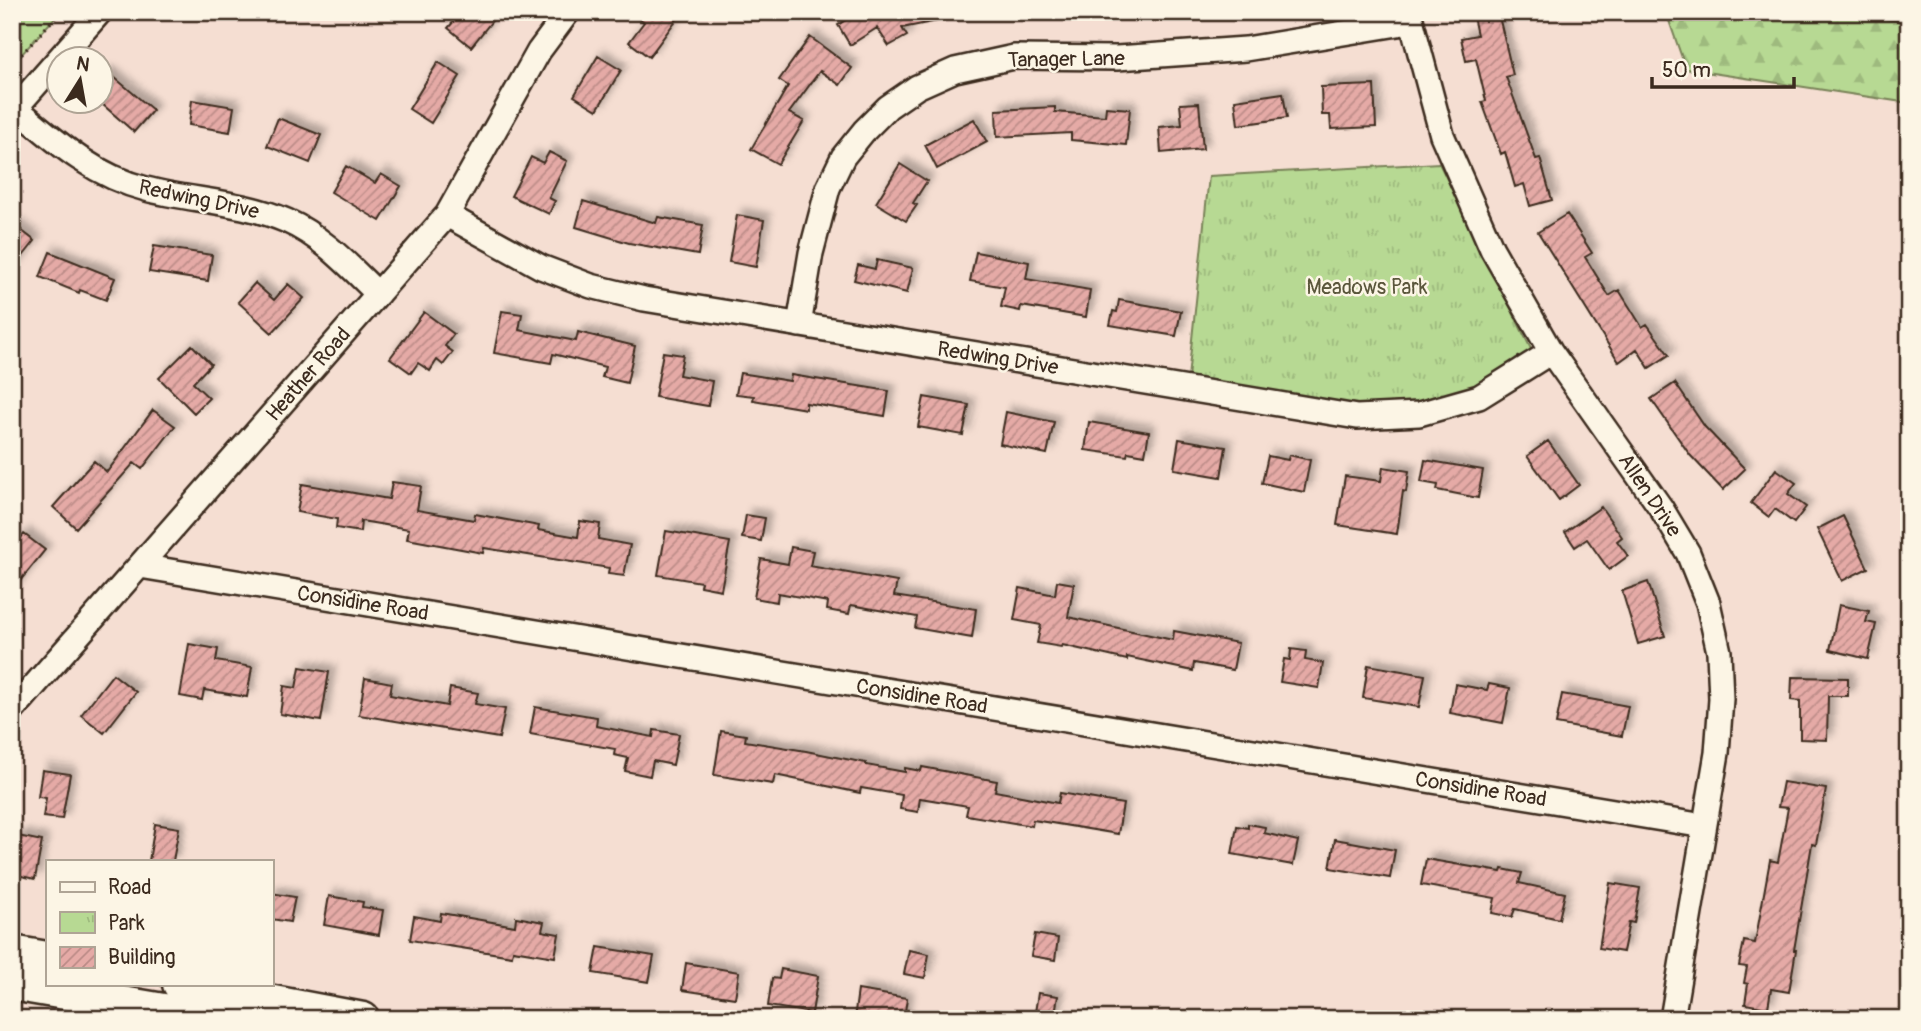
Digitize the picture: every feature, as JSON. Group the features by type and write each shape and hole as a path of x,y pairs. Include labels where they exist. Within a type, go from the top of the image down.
{"main road":[{"path":"12,951 46,958"},
{"path":"12,984 216,1019"},
{"path":"190,986 363,1019"}],"street":[{"path":"14,110 100,12"},
{"name":"Heather Road","path":"12,711 447,215 539,51 568,12"},
{"name":"Tanager Lane","path":"799,325 811,253 828,188 838,167 864,131 888,107 917,87 955,70 1014,57 1117,58 1246,49 1410,17"},
{"name":"Allen Drive","path":"1410,17 1442,135 1492,249 1551,352 1661,508 1688,553 1708,603 1719,652 1721,699 1717,753 1672,1019"},
{"name":"Redwing Drive","path":"14,110 64,150 101,173 144,189 232,203 289,222 321,241 379,294"},
{"name":"Redwing Drive","path":"447,215 541,267 591,286 644,299 1357,417 1419,414 1479,397 1551,352"},
{"name":"Considine Road","path":"140,566 1704,826"}],"path":[{"path":"12,65 60,12"}],"green space":[{"path":"12,12 60,12 12,65"},
{"path":"1666,12 1846,12 1909,23 1909,103 1686,69"},
{"name":"Meadows Park","path":"1439,163 1533,353 1485,383 1424,402 1370,408 1188,378 1209,176"}],"building":[{"path":"462,12 499,12 471,47 448,28"},
{"path":"630,12 682,12 649,57 629,42 644,22"},
{"path":"858,12 942,12 943,20 902,28 907,36 889,46 877,28 850,45 838,25"},
{"path":"1472,12 1498,12 1513,75 1506,77 1536,159 1540,158 1552,200 1530,206 1524,184 1515,187 1505,152 1501,154 1482,102 1486,101 1476,59 1466,61 1461,38 1477,35"},
{"path":"810,37 852,68 840,85 820,71 789,113 804,121 778,164 751,149 788,86 779,80"},
{"path":"598,56 621,70 597,110 574,96"},
{"path":"438,62 460,76 431,123 409,109"},
{"path":"116,79 153,110 134,132 116,116"},
{"path":"1374,85 1376,127 1331,129 1330,115 1322,115 1321,87"},
{"path":"1283,93 1287,118 1238,125 1235,100"},
{"path":"192,100 234,107 230,132 189,125"},
{"path":"1199,103 1203,149 1161,153 1159,127 1182,125 1180,104"},
{"path":"1055,107 1055,112 1105,116 1106,107 1130,109 1126,145 1071,140 1071,133 997,137 996,110"},
{"path":"278,118 321,135 310,163 267,146"},
{"path":"974,119 987,142 937,169 925,145"},
{"path":"549,152 567,161 549,198 555,201 549,214 511,196 531,157 543,163"},
{"path":"900,164 927,181 913,203 917,205 906,221 876,203"},
{"path":"346,166 375,183 381,174 401,186 380,221 331,192"},
{"path":"583,201 656,223 658,217 703,225 698,255 629,243 576,227"},
{"path":"1567,214 1592,253 1585,257 1609,296 1619,290 1642,327 1647,324 1669,355 1649,368 1637,349 1619,362 1538,232"},
{"path":"737,215 764,220 756,267 729,262"},
{"path":"12,223 35,241 12,270"},
{"path":"154,246 212,255 208,281 149,272"},
{"path":"50,252 115,278 106,300 80,290 79,293 40,277"},
{"path":"976,252 1029,262 1026,279 1090,290 1086,317 1021,306 1020,311 1001,307 1005,287 970,281"},
{"path":"877,260 913,268 907,293 854,280 858,265 875,269"},
{"path":"255,283 274,300 288,284 304,298 272,333 238,302"},
{"path":"1119,300 1181,311 1176,336 1110,325 1113,311 1117,312"},
{"path":"502,311 522,314 519,330 576,341 578,332 635,346 627,383 602,377 605,367 553,354 551,363 494,353"},
{"path":"424,312 454,334 445,346 453,352 443,365 437,360 430,371 418,363 411,373 390,358"},
{"path":"192,345 211,364 193,383 209,398 194,413 159,378"},
{"path":"663,352 683,355 679,375 712,381 708,406 655,397"},
{"path":"740,373 790,381 791,375 889,391 885,416 806,403 806,409 753,400 754,396 736,394"},
{"path":"1675,383 1705,427 1745,469 1723,490 1690,455 1651,399"},
{"path":"924,397 969,405 963,435 918,427"},
{"path":"153,410 175,426 142,469 134,463 76,528 53,507 94,461 107,472"},
{"path":"1006,412 1054,422 1047,454 1000,444"},
{"path":"1089,422 1149,432 1145,455 1128,452 1127,456 1085,450"},
{"path":"1179,439 1226,447 1221,477 1174,469"},
{"path":"1548,441 1579,485 1559,500 1527,456"},
{"path":"1289,455 1310,460 1304,492 1262,483 1268,456 1288,460"},
{"path":"1425,460 1483,470 1478,498 1437,490 1438,485 1421,482"},
{"path":"1383,467 1409,471 1406,492 1403,491 1397,534 1337,525 1345,476 1381,481"},
{"path":"1776,469 1796,483 1788,494 1806,507 1794,523 1775,509 1769,517 1751,503"},
{"path":"392,482 421,486 417,510 474,520 475,514 539,526 538,530 578,537 580,521 600,524 598,539 630,545 624,576 608,574 609,568 484,548 483,553 407,539 409,529 361,521 360,532 336,528 337,519 297,512 302,484 389,499"},
{"path":"1601,507 1622,537 1617,541 1628,556 1609,570 1587,539 1575,547 1565,532"},
{"path":"746,515 765,518 761,541 742,538"},
{"path":"1843,516 1868,568 1842,581 1817,529"},
{"path":"666,531 730,542 721,590 700,586 701,582 658,575"},
{"path":"24,534 45,550 12,591 12,548"},
{"path":"791,547 813,551 810,566 897,582 894,596 976,609 972,638 915,628 917,617 851,605 849,614 827,610 828,602 778,593 777,602 754,598 761,559 788,564"},
{"path":"1057,581 1074,584 1068,617 1173,640 1174,631 1238,643 1233,670 1194,663 1193,671 1062,645 1037,643 1041,625 1014,620 1020,588 1055,595"},
{"path":"1648,582 1665,636 1638,644 1622,591"},
{"path":"1839,605 1869,611 1866,622 1876,624 1868,659 1830,650"},
{"path":"189,644 218,649 216,661 252,667 247,697 204,690 202,700 180,696"},
{"path":"1291,649 1306,651 1305,660 1323,663 1319,688 1280,682 1284,659 1290,660"},
{"path":"1368,665 1425,675 1419,707 1363,698"},
{"path":"300,667 329,672 321,721 280,714 284,686 296,688"},
{"path":"113,674 136,692 104,733 81,715"},
{"path":"1792,677 1848,678 1848,696 1828,696 1827,740 1800,739 1800,701 1791,700"},
{"path":"365,678 392,683 390,695 447,706 450,688 478,693 475,704 505,709 499,738 359,715"},
{"path":"1455,684 1487,690 1489,684 1510,688 1503,723 1450,713"},
{"path":"1562,694 1628,706 1622,736 1556,724"},
{"path":"535,707 597,717 596,726 653,737 654,730 679,734 673,765 653,761 650,776 625,771 628,758 614,755 615,749 530,734"},
{"path":"721,731 746,735 745,741 866,765 905,772 905,768 921,771 922,767 997,781 995,791 1058,803 1060,793 1123,804 1118,834 1033,820 1032,826 966,815 968,806 920,798 918,812 900,809 902,795 861,788 860,793 775,775 773,784 714,775"},
{"path":"42,770 70,774 62,819 43,817 46,798 38,797"},
{"path":"1783,782 1826,789 1816,845 1812,844 1789,992 1771,989 1768,1008 1745,1004 1748,984 1744,983 1747,967 1739,966 1744,941 1755,943 1770,860 1778,862 1788,808 1778,807"},
{"path":"155,824 179,828 173,860 149,860"},
{"path":"1248,824 1265,827 1264,833 1298,841 1293,865 1232,854 1237,826 1248,828"},
{"path":"18,836 42,841 35,879 12,874 12,841 17,842"},
{"path":"1335,839 1395,850 1390,878 1330,868"},
{"path":"1426,859 1522,873 1519,883 1565,893 1559,919 1515,909 1512,917 1492,913 1495,898 1421,885"},
{"path":"1610,883 1640,888 1634,923 1629,922 1623,952 1599,948"},
{"path":"273,893 295,897 290,922 273,919"},
{"path":"329,896 363,902 362,907 383,910 379,935 324,925"},
{"path":"441,913 515,926 516,917 544,922 542,931 559,934 555,957 513,950 512,956 410,940 414,916 440,921"},
{"path":"1035,934 1058,938 1055,960 1031,956"},
{"path":"598,947 654,956 649,982 593,973"},
{"path":"909,950 929,954 925,978 904,974"},
{"path":"686,963 739,972 735,998 682,990"},
{"path":"781,969 818,976 812,1013 768,1006 772,978 779,979"},
{"path":"858,990 907,998 904,1019 854,1019"},
{"path":"1038,993 1058,996 1054,1019 1034,1019"}]}
